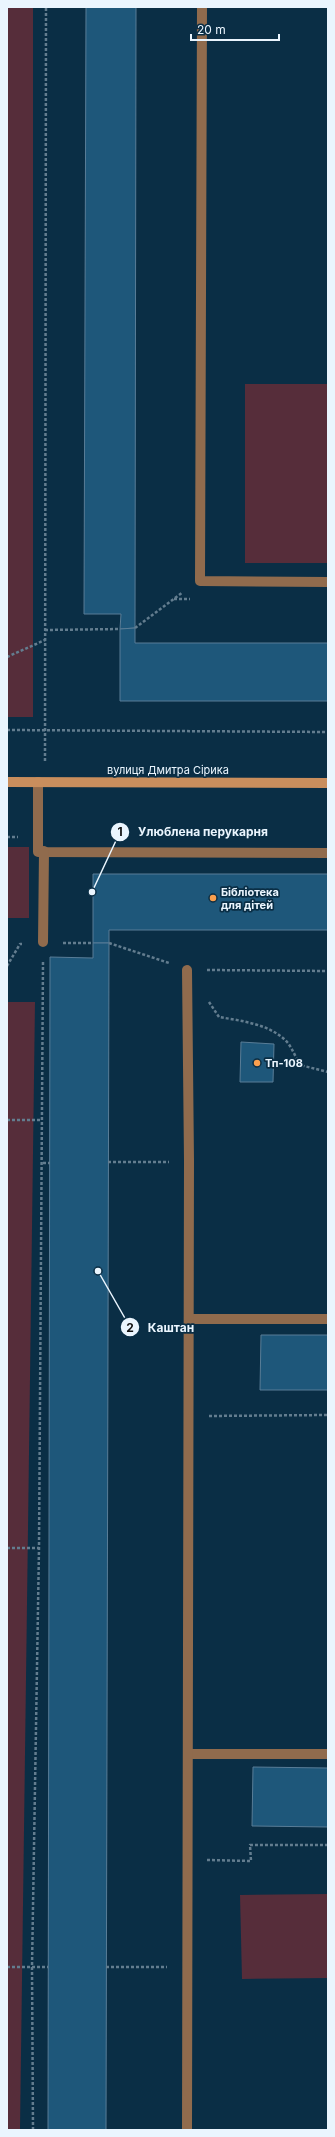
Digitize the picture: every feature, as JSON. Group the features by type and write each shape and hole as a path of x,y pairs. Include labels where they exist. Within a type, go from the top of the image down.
{"street":[{"name":"вулиця Дмитра Сірика","path":"7,782 328,783"}],"lane":[{"path":"202,7 200,581 328,582"},
{"path":"41,782 38,852 328,852"},
{"path":"43,942 44,851"},
{"path":"187,970 189,1162 187,2130"},
{"path":"189,1319 328,1319"},
{"path":"188,1754 328,1754"}],"path":[{"path":"41,782 45,730 46,7"},
{"path":"135,628 200,581"},
{"path":"45,630 120,629"},
{"path":"7,657 45,640"},
{"path":"7,730 328,732"},
{"path":"33,2130 32,1967 39,1548 43,1163 43,942"},
{"path":"7,966 20,944 43,942 93,943"},
{"path":"109,943 187,970 328,971"},
{"path":"207,999 219,1017 243,1021 268,1028 287,1043 300,1065 328,1072"},
{"path":"7,1120 42,1120"},
{"path":"108,1162 189,1162"},
{"path":"43,1163 50,1163"},
{"path":"189,1416 328,1415"},
{"path":"7,1548 39,1548"},
{"path":"188,1860 251,1861 250,1845 328,1845"},
{"path":"7,1967 48,1967"},
{"path":"106,1967 188,1967"}],"shaded area":[{"path":"7,7 33,7 33,717 7,717"},
{"path":"245,384 328,384 328,563 245,563"},
{"path":"7,847 29,847 29,918 7,918"},
{"path":"7,1002 35,1002 20,2130 7,2130"},
{"path":"328,1894 328,1978 242,1979 240,1895"}],"building":[{"path":"86,7 136,7 135,628 120,629 121,614 84,614"},
{"path":"135,628 135,643 328,643 328,701 120,701 120,629"},
{"path":"93,874 328,874 328,930 109,930 109,943 93,943"},
{"path":"93,943 109,943 106,2130 48,2130 50,957 93,958"},
{"name":"Тп-108","path":"241,1042 274,1044 273,1082 240,1082"},
{"path":"261,1335 328,1335 328,1390 260,1390"},
{"path":"253,1767 328,1768 328,1827 252,1826"}],"place":[{"name":"Улюблена перукарня","path":"92,892"},
{"name":"Бібліотека для дітей","path":"213,898"},
{"name":"Тп-108","path":"257,1063"},
{"name":"Каштан","path":"98,1271"}]}
